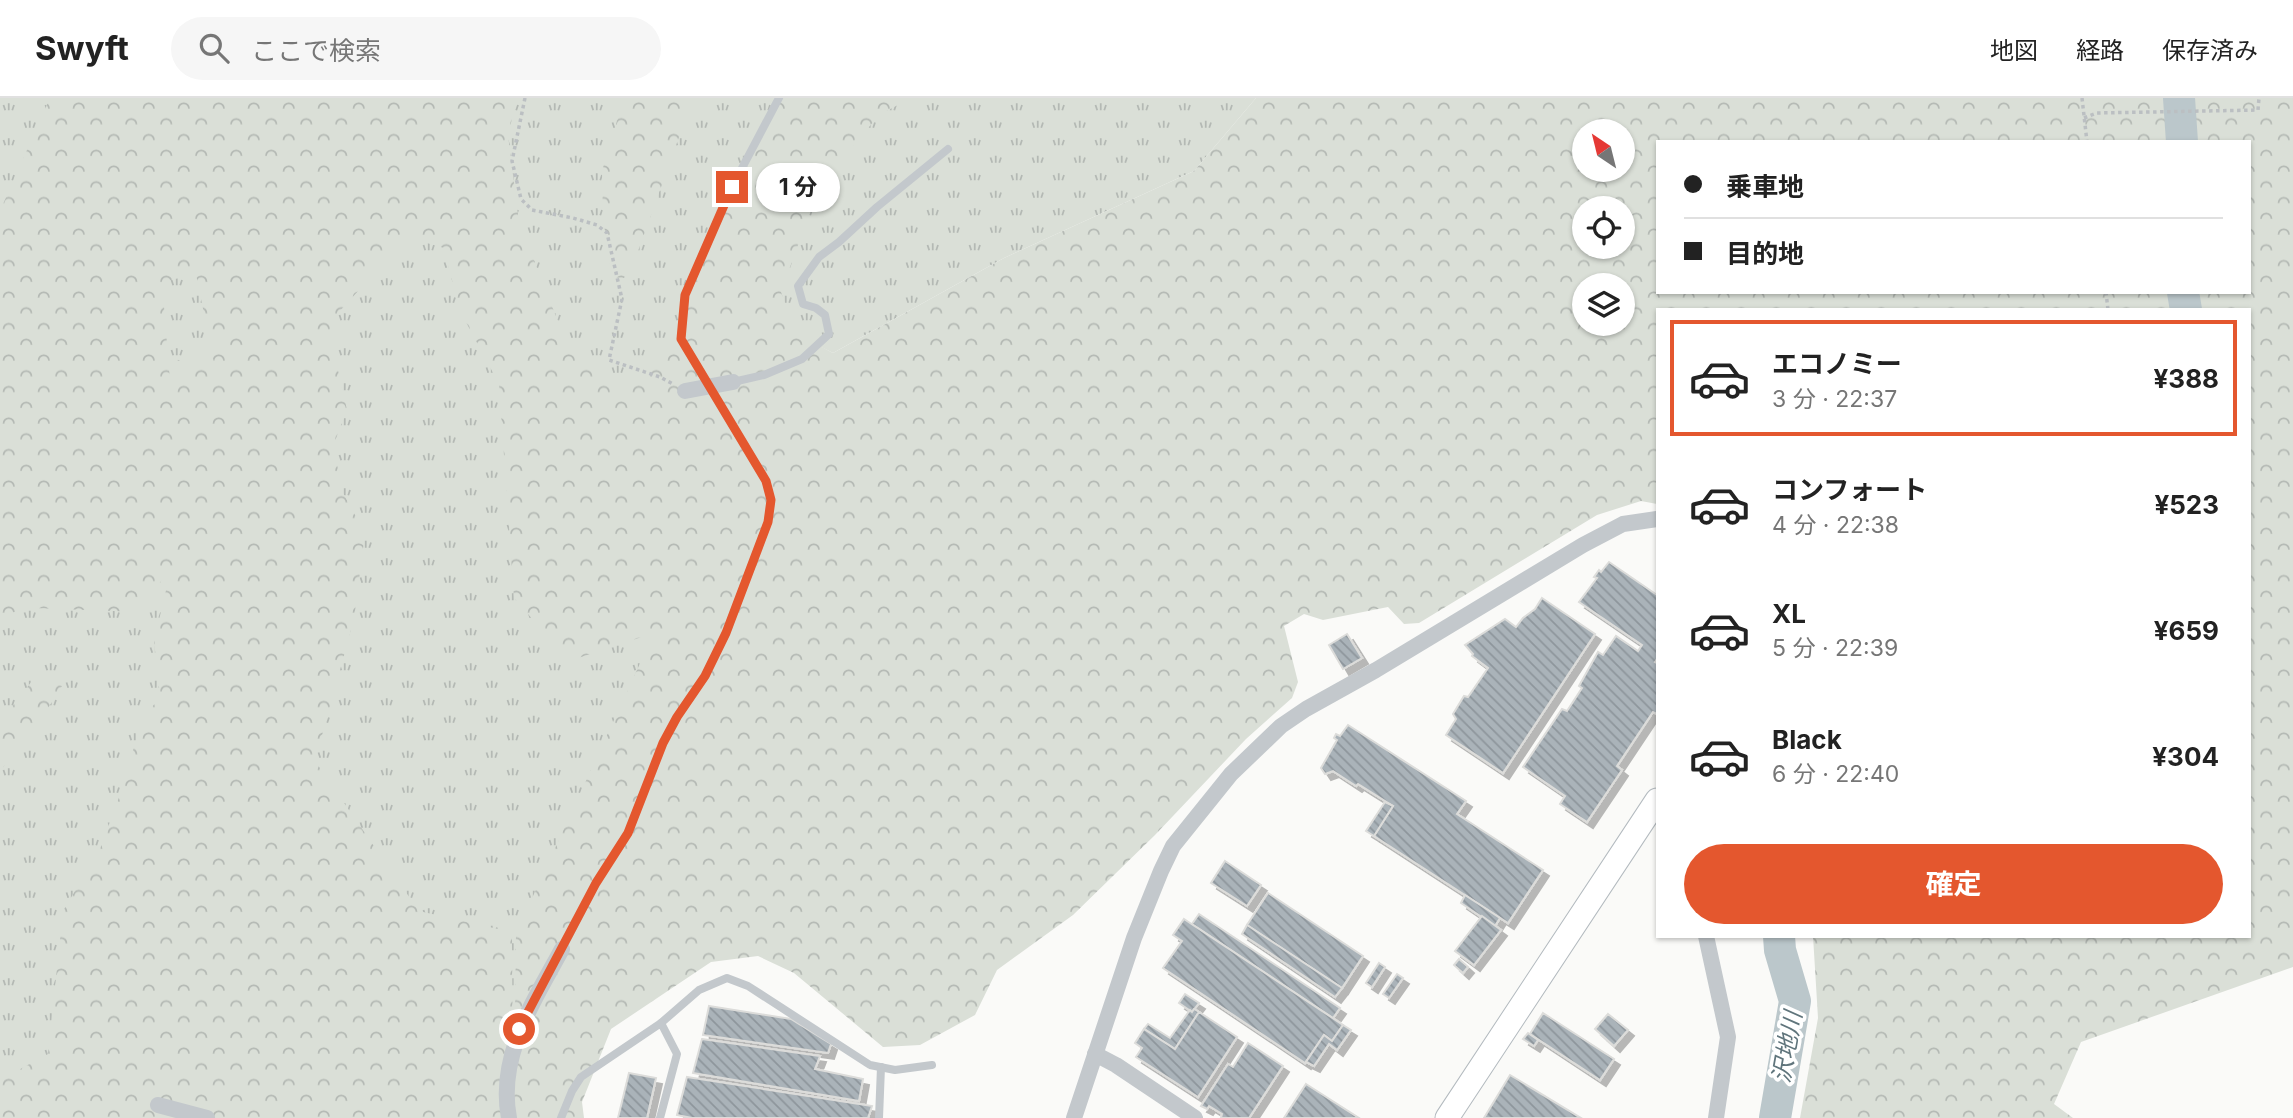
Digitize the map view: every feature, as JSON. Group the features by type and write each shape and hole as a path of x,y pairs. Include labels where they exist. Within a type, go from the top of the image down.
{"street":[{"path":"685,391 733,382"},
{"path":"1074,1118 1134,938 1161,871 1174,846 1231,774 1281,726 1306,709 1376,670 1583,545 1623,524 1656,519"},
{"path":"1447,1118 1656,802"},
{"path":"1706,938 1728,1037 1716,1118"},
{"path":"509,1118 510,1060 519,1029 562,949"},
{"path":"1095,1054 1195,1118"},
{"path":"158,1105 207,1118"}],"lane":[{"path":"562,949 596,883 628,833 663,743 711,666 768,522 771,500 766,481 681,339 685,295 732,187 779,98"},
{"path":"733,382 764,375 802,359 829,334 825,315 816,308 803,304 797,286 819,257 948,149"},
{"path":"561,1118 581,1077 660,1023 699,990 727,978 748,986 870,1065 895,1070 932,1065"},
{"path":"660,1023 677,1054 660,1118"},
{"path":"879,1118 881,1067"}],"path":[{"path":"526,98 512,161 521,199 532,210 597,225 607,233 622,299 610,360 660,377 685,391"},
{"path":"2081,98 2087,140"},
{"path":"2084,118 2097,113 2259,110 2259,98"}],"green space":[{"path":"0,98 1256,98 1194,171 1004,258 833,353 795,334 514,1118 0,1118"},
{"path":"50,98 517,98 508,135 519,223 561,329 622,390 670,352 699,273 775,98 911,98 879,115 819,187 781,292 796,333 833,353 1004,258 1194,171 1256,98 2293,98 2293,967 2081,1042 2054,1104 2073,1118 1800,1118 1818,1018 1813,938 2251,938 2251,308 1656,308 1656,504 1641,501 1597,515 1419,623 1404,624 1388,607 1323,620 1304,614 1284,626 1298,682 1292,698 1246,739 1155,835 1073,915 997,970 975,1015 920,1045 883,1047 794,973 758,956 711,962 611,1029 582,1102 584,1118 0,1118 0,1080 48,1054 63,911 100,849 121,792 141,723 160,696 154,641 172,565 140,612 34,608 0,615 0,211","holes":["407,237 444,248 459,309 499,384 514,598 569,661 654,633 516,933 419,911 315,761 354,619 365,533 343,493 333,446 347,410 337,366 330,351 339,312","196,274 215,368 174,359 174,385 170,381 162,282","516,934 514,1092 513,1092 512,938"]},
{"path":"624,98 693,98 637,254 624,278 612,277 603,218 602,171"},
{"path":"35,677 62,686 0,772 0,716 9,711"}],"building":[{"path":"1609,562 1656,594 1656,714 1653,712 1617,766 1622,770 1587,822 1560,804 1565,796 1523,767 1562,709 1567,711 1582,688 1579,686 1598,652 1603,655 1616,636 1638,651 1642,645 1579,602 1597,578 1594,577 1599,570 1601,572"},
{"path":"1542,598 1595,634 1503,773 1446,735 1456,719 1453,714 1464,696 1468,697 1488,668 1472,656 1465,645 1505,619 1516,627 1535,609"},
{"path":"1347,634 1362,658 1343,669 1329,645"},
{"path":"1348,725 1466,801 1457,814 1543,870 1508,923 1374,836 1393,806 1333,771 1325,774 1321,768 1337,740 1334,738 1336,734 1340,736"},
{"path":"1385,802 1393,806 1374,836 1366,831"},
{"path":"1225,861 1261,885 1247,906 1211,883"},
{"path":"1268,893 1363,956 1342,988 1247,925"},
{"path":"1465,895 1500,918 1495,926 1461,903"},
{"path":"1199,914 1340,1008 1333,1018 1192,924"},
{"path":"1482,916 1501,930 1474,965 1455,951"},
{"path":"1184,919 1343,1025 1332,1041 1324,1035 1305,1063 1163,968 1182,941 1173,935"},
{"path":"1247,925 1342,988 1335,997 1242,934"},
{"path":"1459,959 1468,967 1463,973 1454,965"},
{"path":"1379,963 1385,967 1372,987 1366,983"},
{"path":"1397,974 1403,978 1389,998 1383,994"},
{"path":"1185,994 1199,1003 1192,1012 1179,1003"},
{"path":"709,1006 791,1019 831,1044 828,1053 703,1035"},
{"path":"1194,1009 1199,1012 1175,1049 1144,1029 1148,1024 1170,1038 1190,1010 1192,1012"},
{"path":"1199,1012 1237,1037 1198,1097 1136,1057 1142,1048 1135,1043 1144,1029 1175,1049"},
{"path":"1543,1013 1614,1059 1600,1080 1530,1034"},
{"path":"1608,1014 1628,1030 1614,1046 1595,1029"},
{"path":"1343,1025 1351,1030 1337,1050 1329,1044 1314,1066 1306,1062 1324,1035 1332,1041"},
{"path":"1528,1033 1538,1040 1534,1046 1523,1039"},
{"path":"702,1039 820,1056 815,1069 863,1079 859,1101 693,1073"},
{"path":"1248,1043 1283,1066 1249,1118 1221,1118 1222,1114 1209,1106 1207,1109 1201,1106 1228,1064 1233,1067"},
{"path":"629,1073 656,1078 647,1118 618,1118"},
{"path":"1510,1075 1581,1118 1484,1118"},
{"path":"687,1077 872,1106 868,1118 692,1118 677,1115"},
{"path":"1306,1084 1359,1118 1284,1118"}],"waterway":[{"name":"沢地川","path":"2179,98 2182,140"},
{"name":"沢地川","path":"2183,294 2186,308"},
{"name":"沢地川","path":"1775,1118 1795,1001 1779,938"}],"route":[{"path":"519,1029 596,883 628,833 663,743 705,676 726,633 768,522 771,500 766,481 681,339 685,295 732,187"}]}
